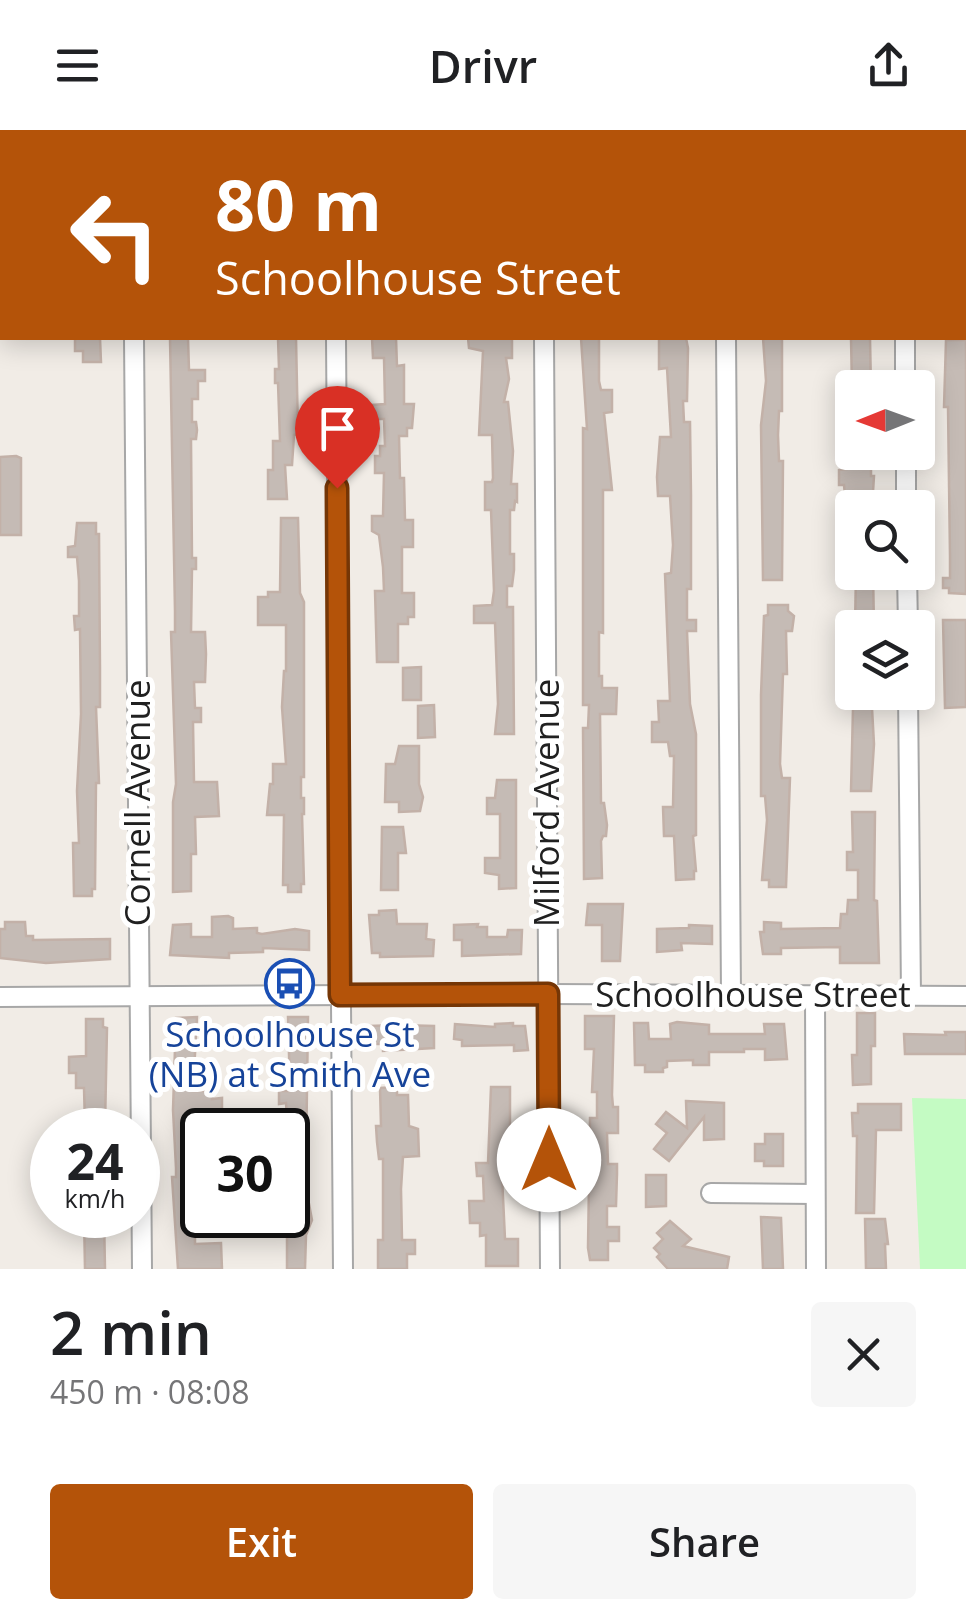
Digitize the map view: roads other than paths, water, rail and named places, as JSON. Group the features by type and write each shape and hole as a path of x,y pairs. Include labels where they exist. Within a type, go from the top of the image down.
{"street":[{"name":"Cornell Avenue","path":"134,340 142,1269"},
{"path":"336,340 342,1269"},
{"name":"Milford Avenue","path":"544,340 550,1269"},
{"path":"726,340 732,994"},
{"path":"905,340 906,370"},
{"path":"908,710 911,996"},
{"path":"814,996 816,1269"},
{"name":"Schoolhouse Street","path":"0,998 966,996"},
{"path":"711,1193 815,1194"}],"place":[{"name":"Schoolhouse St (NB) at Smith Ave","path":"290,983"}]}
